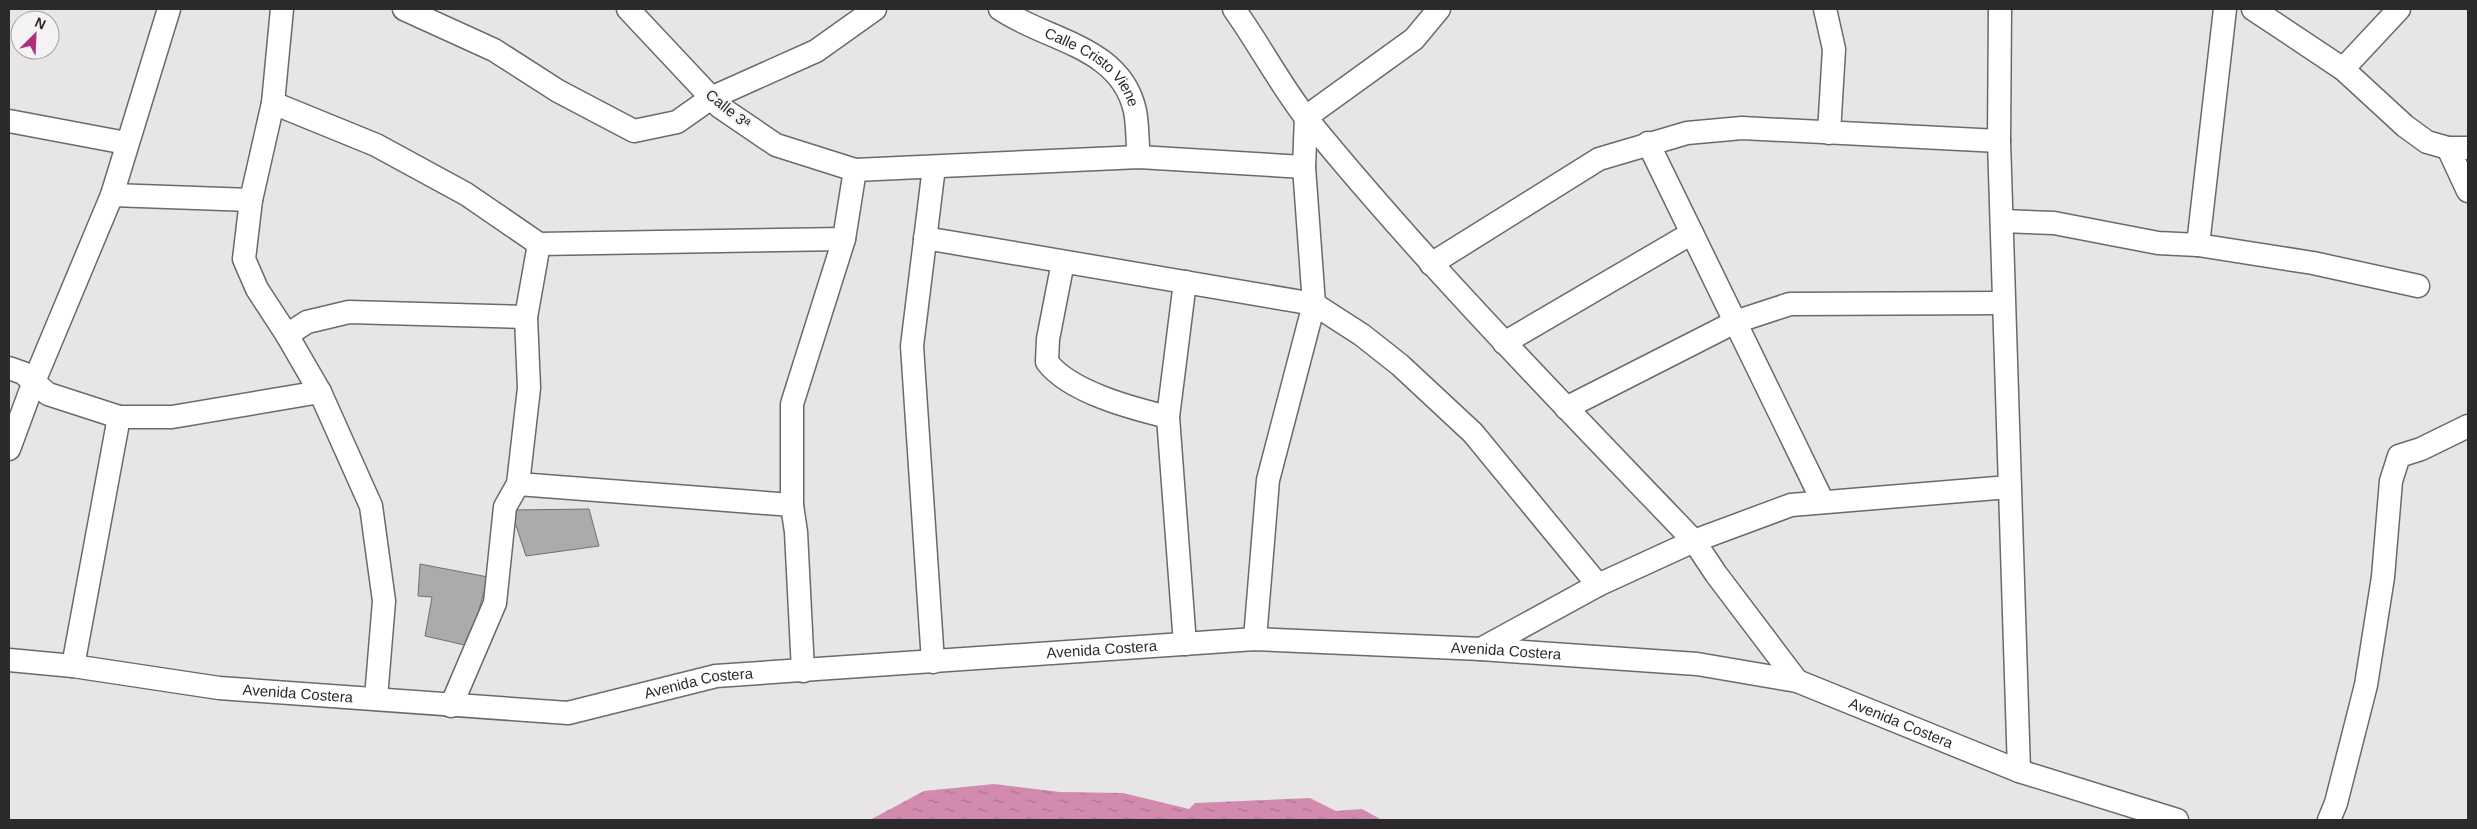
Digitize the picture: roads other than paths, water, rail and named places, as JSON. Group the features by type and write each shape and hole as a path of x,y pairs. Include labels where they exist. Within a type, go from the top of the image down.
{"street":[{"path":"9,449 33,384 112,195 126,143 169,9"},
{"path":"282,9 273,103 251,200 244,259 256,290 287,335 320,392 371,506 384,601 376,698"},
{"path":"404,9 494,50 558,91 634,131 678,122 712,98 816,51 875,9"},
{"name":"Calle Cristo Viene","path":"1000,9 1015,18 1096,55 1120,77 1134,110 1139,157"},
{"path":"1235,9 1306,117 1431,264 1694,541 1716,574 1797,681"},
{"path":"1306,117 1414,39 1439,9"},
{"path":"1825,9 1834,49 1829,133"},
{"path":"2000,9 1999,141 2003,303 2019,771"},
{"path":"2198,246 2225,9"},
{"path":"2253,9 2343,69 2405,126 2427,142 2458,148 2468,191"},
{"path":"2343,69 2399,9"},
{"name":"Calle 3ª","path":"631,10 720,107 776,145 855,170 1139,157 1304,167"},
{"path":"273,103 376,145 466,194 539,244 844,239"},
{"path":"1255,639 1268,480 1314,304 1304,167 1306,117"},
{"path":"9,121 126,143"},
{"path":"1431,264 1599,159 1687,133 1742,128 1999,141"},
{"path":"1648,143 1823,502"},
{"path":"932,662 912,346 934,167"},
{"path":"803,671 796,532 792,505 792,404 844,239 855,170"},
{"path":"112,195 251,200"},
{"path":"2002,220 2054,223 2158,243 2198,246 2313,263 2418,286"},
{"path":"1504,343 1692,233"},
{"path":"925,238 1314,304 1362,335 1400,365 1473,433 1598,585"},
{"path":"451,706 495,603 505,507 518,484 528,388 526,318 539,244"},
{"path":"1063,262 1048,339 1047,362 1067,381 1132,408 1168,417"},
{"path":"1185,282 1168,417 1185,644"},
{"path":"1566,408 1735,322 1790,304 2003,303"},
{"path":"287,335 307,322 349,312 526,318"},
{"path":"9,368 23,373 33,384 48,394 119,417 172,417 320,392"},
{"path":"73,666 119,417"},
{"path":"2329,820 2336,803 2366,685 2383,577 2391,481 2399,456 2421,449 2468,426"},
{"path":"518,484 792,505"},
{"path":"1481,649 1598,585 1694,541 1791,505 2009,487"},
{"name":"Avenida Costera","path":"9,660 73,666 218,688 568,713 716,676 1255,639 1481,649 1697,664 1797,681 2019,771 2177,820"}],"water":[{"path":"994,784 1060,792 1123,793 1189,809 1195,803 1310,798 1336,811 1362,809 1382,820 870,820 924,791"}]}
